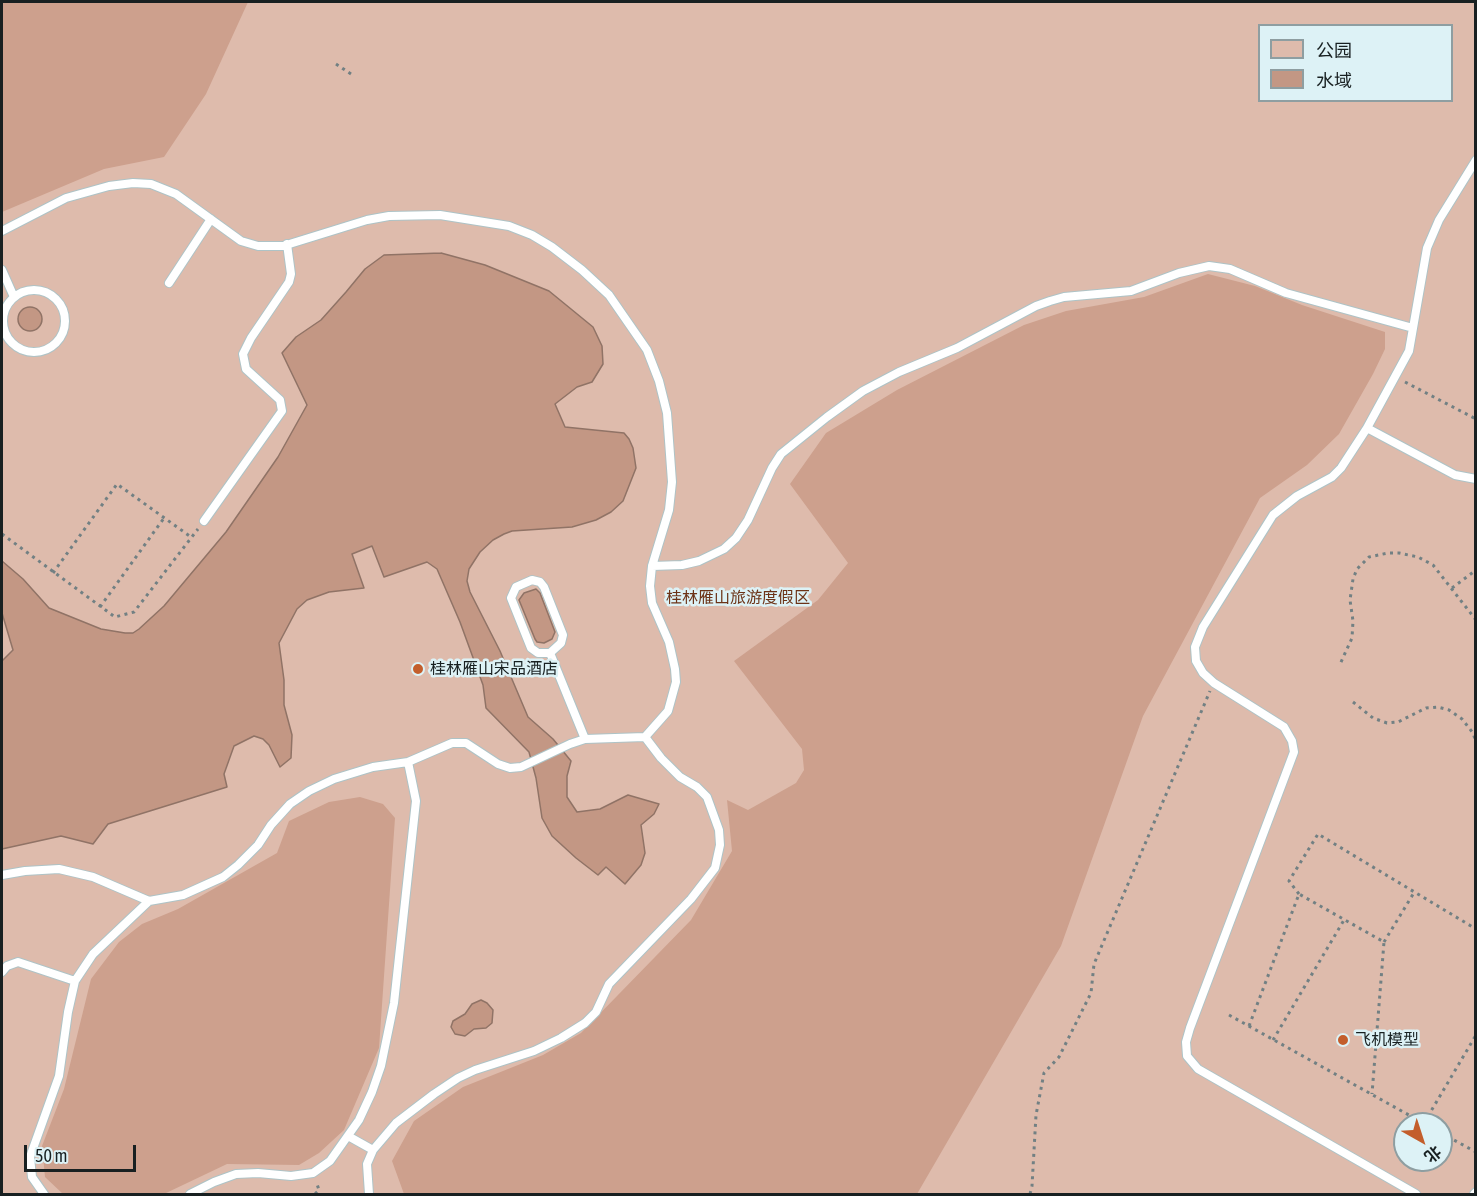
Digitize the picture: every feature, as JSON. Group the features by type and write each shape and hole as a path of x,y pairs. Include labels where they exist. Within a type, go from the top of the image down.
{"lane":[{"path":"1416,1194 1198,1069 1187,1056 1186,1042 1190,1028 1294,752 1292,741 1284,727 1214,683 1203,673 1196,661 1195,647 1203,627 1273,515 1297,496 1332,477 1341,468 1367,428 1409,351 1427,248 1439,220 1476,160"},
{"path":"2,231 66,198 100,188 133,183 151,184 176,194 242,241 250,244 273,247 367,219 440,215 509,226 532,235 552,247 609,295 647,350 659,381 667,412 672,482 669,510 652,566 650,586 652,603 669,642 676,682 668,711 645,737 585,739 521,767 510,768 498,764 466,743 452,743 408,762 373,767 334,779 309,791 290,804 271,825 258,845 224,877 183,895 149,901 93,877 58,869 2,875"},
{"path":"169,284 211,219"},
{"path":"204,521 282,411 280,400 246,369 243,354 251,338 289,282 291,274 287,244"},
{"path":"652,566 682,565 699,561 724,549 736,538 748,520 772,468 782,454 863,391 899,372 966,344 1036,306 1057,299 1131,291 1179,273 1209,266 1230,269 1286,293 1413,328"},
{"path":"2,270 14,297"},
{"path":"28,290 39,290 48,292 57,299 66,318 60,339 52,347 42,351 21,350 6,336 3,317 6,307 14,297 28,290"},
{"path":"1367,428 1455,475 1476,479"},
{"path":"532,580 544,586 563,635 559,645 550,653 538,653 531,648 512,601 512,594 516,587 532,580"},
{"path":"550,653 585,739"},
{"path":"369,1194 367,1164 373,1150 403,1117 458,1078 475,1070 534,1051 585,1023 596,1012 609,984 691,899 715,868 720,845 719,831 707,797 697,786 680,777 645,737"},
{"path":"190,1194 236,1174 291,1176 314,1173 330,1161 359,1120 372,1092 390,1032 416,801 408,762"},
{"path":"44,1194 32,1177 30,1157 59,1076 75,981 93,954 149,901"},
{"path":"2,972 7,966 18,962 75,981"},
{"path":"348,1136 373,1150"}],"path":[{"path":"336,64 354,76"},
{"path":"1396,377 1476,419"},
{"path":"53,573 117,484 191,537"},
{"path":"100,607 165,518"},
{"path":"2,534 115,617 134,612 204,521"},
{"path":"1341,662 1352,638 1353,621 1350,600 1353,579 1357,570 1370,557 1393,552 1418,557 1433,565 1476,620"},
{"path":"1452,588 1476,570"},
{"path":"1030,1194 1036,1115 1044,1073 1059,1057 1091,993 1094,964 1214,683"},
{"path":"1353,702 1373,718 1387,723 1398,722 1426,708 1438,706 1462,719 1473,733 1475,741"},
{"path":"1384,942 1299,894 1289,881 1318,834 1476,929"},
{"path":"1372,1094 1384,942 1415,891"},
{"path":"1249,1026 1299,894"},
{"path":"1274,1040 1344,920"},
{"path":"1229,1015 1404,1112"},
{"path":"1432,1112 1476,1035"},
{"path":"1453,1140 1476,1152"}],"green space":[{"name":"桂林雁山旅游度假区","path":"2,2 1475,2 1475,1194 2,1194"}],"shaded area":[{"path":"2,2 248,2 206,94 164,157 104,169 2,212"},
{"path":"1208,274 1255,286 1302,305 1385,332 1385,349 1339,434 1307,465 1260,498 1143,716 1061,946 917,1194 404,1194 392,1161 414,1121 463,1087 543,1055 581,1033 691,920 732,851 727,800 748,810 796,783 804,770 802,749 734,661 818,600 848,563 790,484 826,433 897,390 1024,325 1066,311 1144,297"},
{"path":"360,797 383,804 395,818 379,1048 344,1130 319,1153 299,1165 227,1164 164,1194 63,1194 45,1177 42,1146 64,1089 91,979 119,942 142,924 178,909 277,853 289,821 329,802"}],"water":[{"path":"441,253 485,265 549,291 593,327 602,346 603,364 592,382 577,387 555,404 565,427 624,433 629,439 636,468 623,501 611,512 596,520 572,527 512,531 504,534 480,552 469,569 467,581 528,717 553,739 571,761 567,776 567,797 577,812 600,809 628,795 659,804 654,814 641,825 645,853 641,865 625,884 606,867 598,875 552,836 542,818 536,778 529,752 486,708 483,685 460,622 437,569 427,562 384,577 372,546 352,554 364,588 329,592 307,600 297,609 279,643 284,680 284,705 292,735 291,758 280,767 269,745 263,739 254,736 234,746 224,774 227,787 108,824 93,844 61,836 2,849 2,661 13,650 2,613 2,561 23,579 49,608 101,629 133,633 139,629 164,606 226,532 278,457 307,405 282,353 296,337 321,320 365,269 384,255"},
{"path":"30,307 39,310 42,319 39,328 30,331 21,328 18,319 21,310"},
{"path":"536,589 540,593 555,632 552,639 544,643 537,642 535,639 519,600 524,593"},
{"path":"481,1000 493,1010 492,1023 486,1028 474,1029 465,1036 455,1034 451,1027 453,1021 465,1014 472,1004"}],"place":[{"name":"桂林雁山宋品酒店","path":"418,669"},
{"name":"飞机模型","path":"1343,1040"}]}
